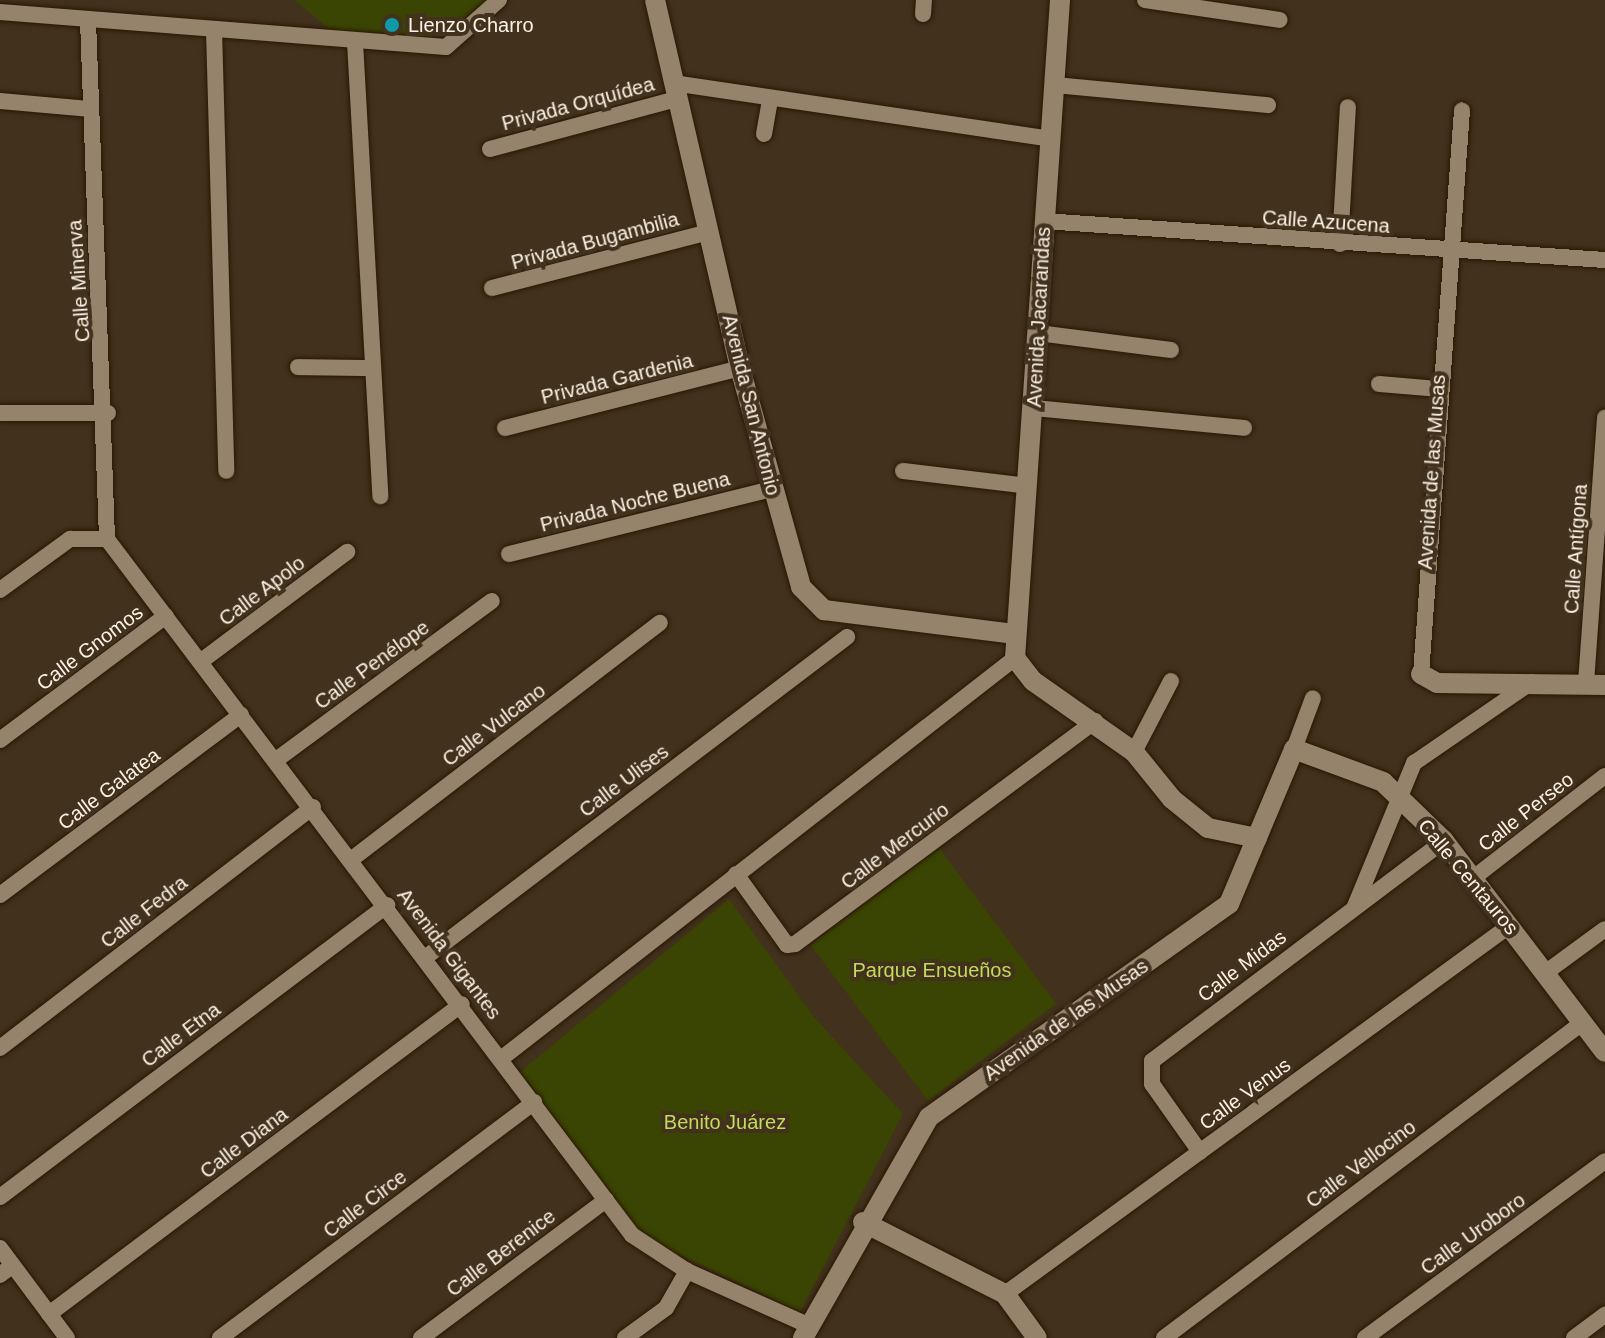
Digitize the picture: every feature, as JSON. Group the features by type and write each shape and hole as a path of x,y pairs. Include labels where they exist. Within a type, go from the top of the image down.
{"street":[{"path":"0,12 355,42 453,46 499,0"},
{"name":"Avenida San Antonio","path":"655,0 740,368 772,489 810,602 1015,634"},
{"name":"Avenida Jacarandas","path":"1015,658 1060,0"},
{"path":"1145,0 1280,20"},
{"name":"Calle Minerva","path":"88,20 89,109 108,413 107,539"},
{"path":"214,30 226,471"},
{"path":"355,42 380,496"},
{"path":"1055,85 1268,105"},
{"path":"675,91 770,100 1051,139"},
{"name":"Privada Orquídea","path":"490,149 675,91"},
{"path":"764,134 770,100"},
{"path":"0,101 89,109"},
{"path":"1340,244 1348,107"},
{"name":"Avenida de las Musas","path":"1462,110 1438,389 1421,674 1437,683 1533,681 1596,684"},
{"name":"Calle Azucena","path":"1044,221 1340,244 1605,260"},
{"name":"Privada Bugambilia","path":"492,288 708,232"},
{"path":"1038,333 1171,350"},
{"path":"298,367 373,368"},
{"name":"Privada Gardenia","path":"505,428 740,368"},
{"path":"1379,384 1438,389"},
{"path":"1034,408 1244,428"},
{"path":"0,413 108,413"},
{"name":"Calle Antígona","path":"1596,684 1605,418"},
{"path":"903,471 1028,486"},
{"name":"Privada Noche Buena","path":"509,554 772,489"},
{"path":"0,590 70,539 107,539"},
{"name":"Avenida Gigantes","path":"107,539 462,1004 632,1235 687,1271 806,1332"},
{"name":"Calle Apolo","path":"200,662 347,552"},
{"name":"Calle Penélope","path":"276,760 492,601"},
{"name":"Calle Gnomos","path":"0,740 166,616"},
{"name":"Calle Vulcano","path":"352,859 660,623"},
{"name":"Calle Ulises","path":"426,957 847,637"},
{"path":"502,1058 1015,658 1033,681 1095,721 1134,752 1172,799 1208,828 1257,838"},
{"path":"1134,752 1171,681"},
{"path":"1355,906 1395,794 1414,763 1533,681"},
{"name":"Avenida de las Musas","path":"806,1332 863,1222 929,1117 1229,904 1313,698"},
{"name":"Calle Galatea","path":"0,895 241,715"},
{"name":"Calle Mercurio","path":"736,874 787,945 795,944 1095,721"},
{"name":"Calle Centauros","path":"1294,749 1383,782 1444,841 1605,1052"},
{"name":"Calle Perseo","path":"1472,879 1605,776"},
{"name":"Calle Fedra","path":"0,1048 313,807"},
{"name":"Calle Midas","path":"1200,1152 1152,1084 1152,1061 1444,841"},
{"name":"Calle Etna","path":"0,1197 387,905"},
{"name":"Calle Venus","path":"1005,1294 1509,926"},
{"path":"1545,973 1605,929"},
{"name":"Calle Diana","path":"49,1314 462,1004"},
{"name":"Calle Vellocino","path":"1164,1338 1582,1023"},
{"name":"Calle Circe","path":"220,1338 534,1102"},
{"name":"Calle Uroboro","path":"1365,1338 1605,1161"},
{"name":"Calle Berenice","path":"421,1338 606,1200"},
{"path":"863,1222 1005,1294 1037,1338"},
{"path":"0,1248 7,1270 67,1338"},
{"path":"625,1338 666,1308 687,1271"},
{"path":"1574,1338 1605,1315"}],"green space":[{"name":"Lienzo Charro","path":"294,0 495,0 429,40 340,37"},
{"name":"Parque Ensueños","path":"939,848 1056,1004 928,1101 810,945"},
{"name":"Benito Juárez","path":"729,899 814,1017 903,1114 800,1312 636,1234 519,1073"}],"place":[{"name":"Lienzo Charro","path":"392,25"}]}
